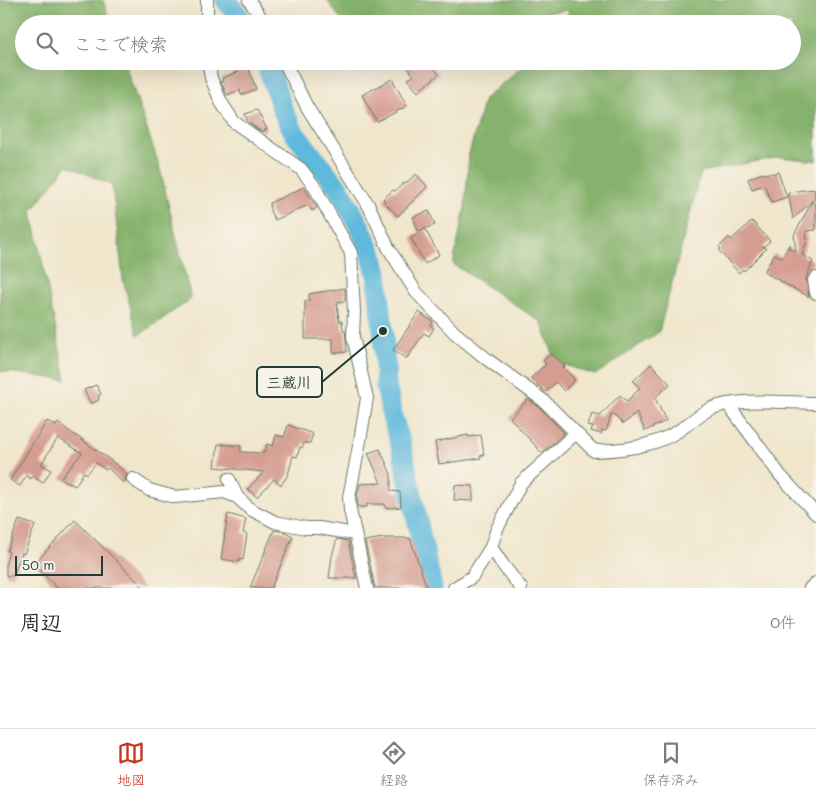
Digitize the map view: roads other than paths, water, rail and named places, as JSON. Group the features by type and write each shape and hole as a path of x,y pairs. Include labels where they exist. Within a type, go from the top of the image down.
{"street":[{"path":"207,0 207,15"},
{"path":"249,0 259,15"},
{"path":"210,70 221,102 234,122 300,169 314,186 351,253 354,312 353,337 367,398 349,498 367,588"},
{"path":"288,70 307,108 369,206 389,249 416,292 455,333 544,401 594,451 622,450 661,440 677,432 695,417 711,409 736,402 816,403"},
{"path":"816,278 814,280 816,294"},
{"path":"728,404 780,475 816,514"},
{"path":"455,587 472,577 491,547 497,529 521,483 576,433"},
{"path":"133,479 149,490 175,497 224,492 237,497 250,509 274,522 355,534"},
{"path":"229,479 237,497"},
{"path":"491,547 503,566 521,588"},
{"path":"810,588 816,583"}],"waterway":[{"path":"226,0 237,15"},
{"path":"269,70 283,111 295,134 340,190 371,252 377,273 386,385 432,588"}],"place":[{"name":"三蔵川","path":"383,331"}]}
